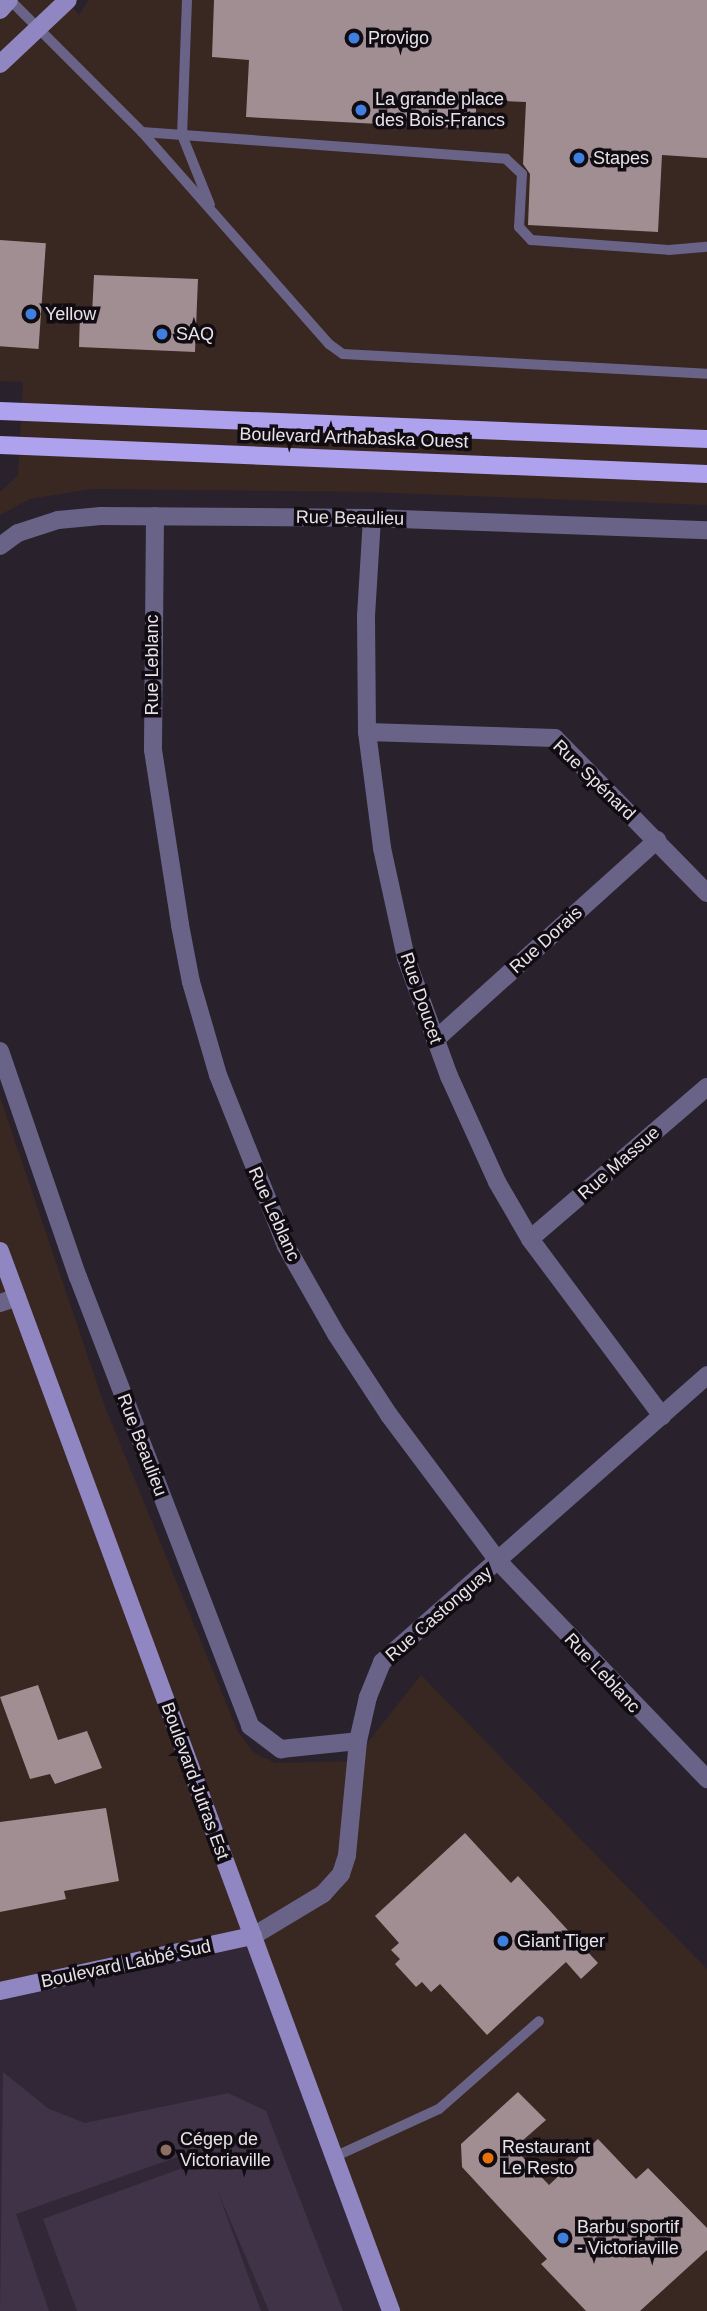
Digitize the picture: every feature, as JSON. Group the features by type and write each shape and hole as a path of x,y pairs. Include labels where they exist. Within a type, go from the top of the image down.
{"main road":[{"path":"0,10 10,0"},
{"path":"0,64 37,26 68,0"},
{"name":"Boulevard Arthabaska Ouest","path":"0,411 707,439"},
{"name":"Boulevard Arthabaska Ouest","path":"0,445 707,474"},
{"name":"Boulevard Jutras Est","path":"0,1251 8,1300 253,1937 391,2311"},
{"name":"Boulevard Labbé Sud","path":"0,1991 253,1937"}],"street":[{"name":"Rue Beaulieu","path":"0,546 18,533 58,520 155,516 372,518 707,530"},
{"name":"Rue Leblanc","path":"155,516 150,647 153,750 191,982 218,1074 286,1246 336,1334 499,1562 707,1779"},
{"name":"Rue Doucet","path":"372,518 366,617 367,732 382,848 406,958 435,1040 497,1182 530,1238 662,1416"},
{"name":"Rue Spénard","path":"367,732 555,738 707,893"},
{"name":"Rue Dorais","path":"435,1040 657,841"},
{"name":"Rue Beaulieu","path":"0,1052 78,1277 250,1726 281,1749 358,1741"},
{"name":"Rue Massue","path":"530,1238 707,1087"},
{"name":"Rue Castonguay","path":"253,1937 323,1894 341,1874 347,1856 358,1741 368,1697 382,1662 499,1562 707,1375"}],"lane":[{"path":"10,0 142,132 329,344 343,354 707,374"},
{"path":"187,0 182,135 213,212"},
{"path":"142,132 506,159 518,165 522,174 519,227 531,240 669,250 707,247"},
{"path":"334,2157 439,2109 538,2021"}],"shaded area":[{"path":"0,0 66,0 79,15 89,0 707,0 707,505 367,492 92,489 30,499 0,515 0,492 18,475 23,382 0,381"},
{"path":"0,1097 105,1407 238,1732 253,1752 275,1763 353,1761 421,1675 707,1969 707,2311 391,2311 0,1990"},
{"name":"Cégep de Victoriaville","path":"253,1936 391,2311 0,2311 0,1990"},
{"path":"3,2072 49,2109 85,2123 228,2093 266,2111 343,2311 269,2311 218,2192 261,2311 77,2311 43,2219 204,2160 200,2149 16,2214 49,2311 0,2311"}],"building":[{"name":"La grande place des Bois-Francs","path":"214,0 707,0 707,158 662,155 658,232 528,225 530,174 523,164 526,102 476,100 476,129 246,117 249,60 212,57"},
{"path":"0,240 46,243 38,349 0,346"},
{"path":"94,275 198,279 195,352 79,347 80,313 92,314"},
{"path":"38,1685 58,1740 87,1731 102,1768 55,1784 50,1774 30,1779 0,1697"},
{"path":"106,1808 119,1881 64,1891 66,1899 0,1912 0,1822"},
{"path":"465,1833 511,1883 518,1876 598,1963 581,1979 566,1962 487,2035 440,1984 431,1992 422,1982 416,1987 395,1964 400,1959 391,1950 399,1943 375,1916"},
{"path":"518,2092 546,2120 514,2148 549,2185 598,2139 636,2179 648,2168 707,2228 707,2250 640,2311 586,2311 541,2264 547,2259 462,2167 461,2144"}],"place":[{"name":"Provigo","path":"354,38"},
{"name":"La grande place des Bois-Francs","path":"361,110"},
{"name":"Stapes","path":"579,158"},
{"name":"Yellow","path":"31,314"},
{"name":"SAQ","path":"162,334"},
{"name":"Giant Tiger","path":"503,1941"},
{"name":"Cégep de Victoriaville","path":"166,2150"},
{"name":"Restaurant Le Resto","path":"488,2158"},
{"name":"Barbu sportif - Victoriaville","path":"563,2238"}]}
